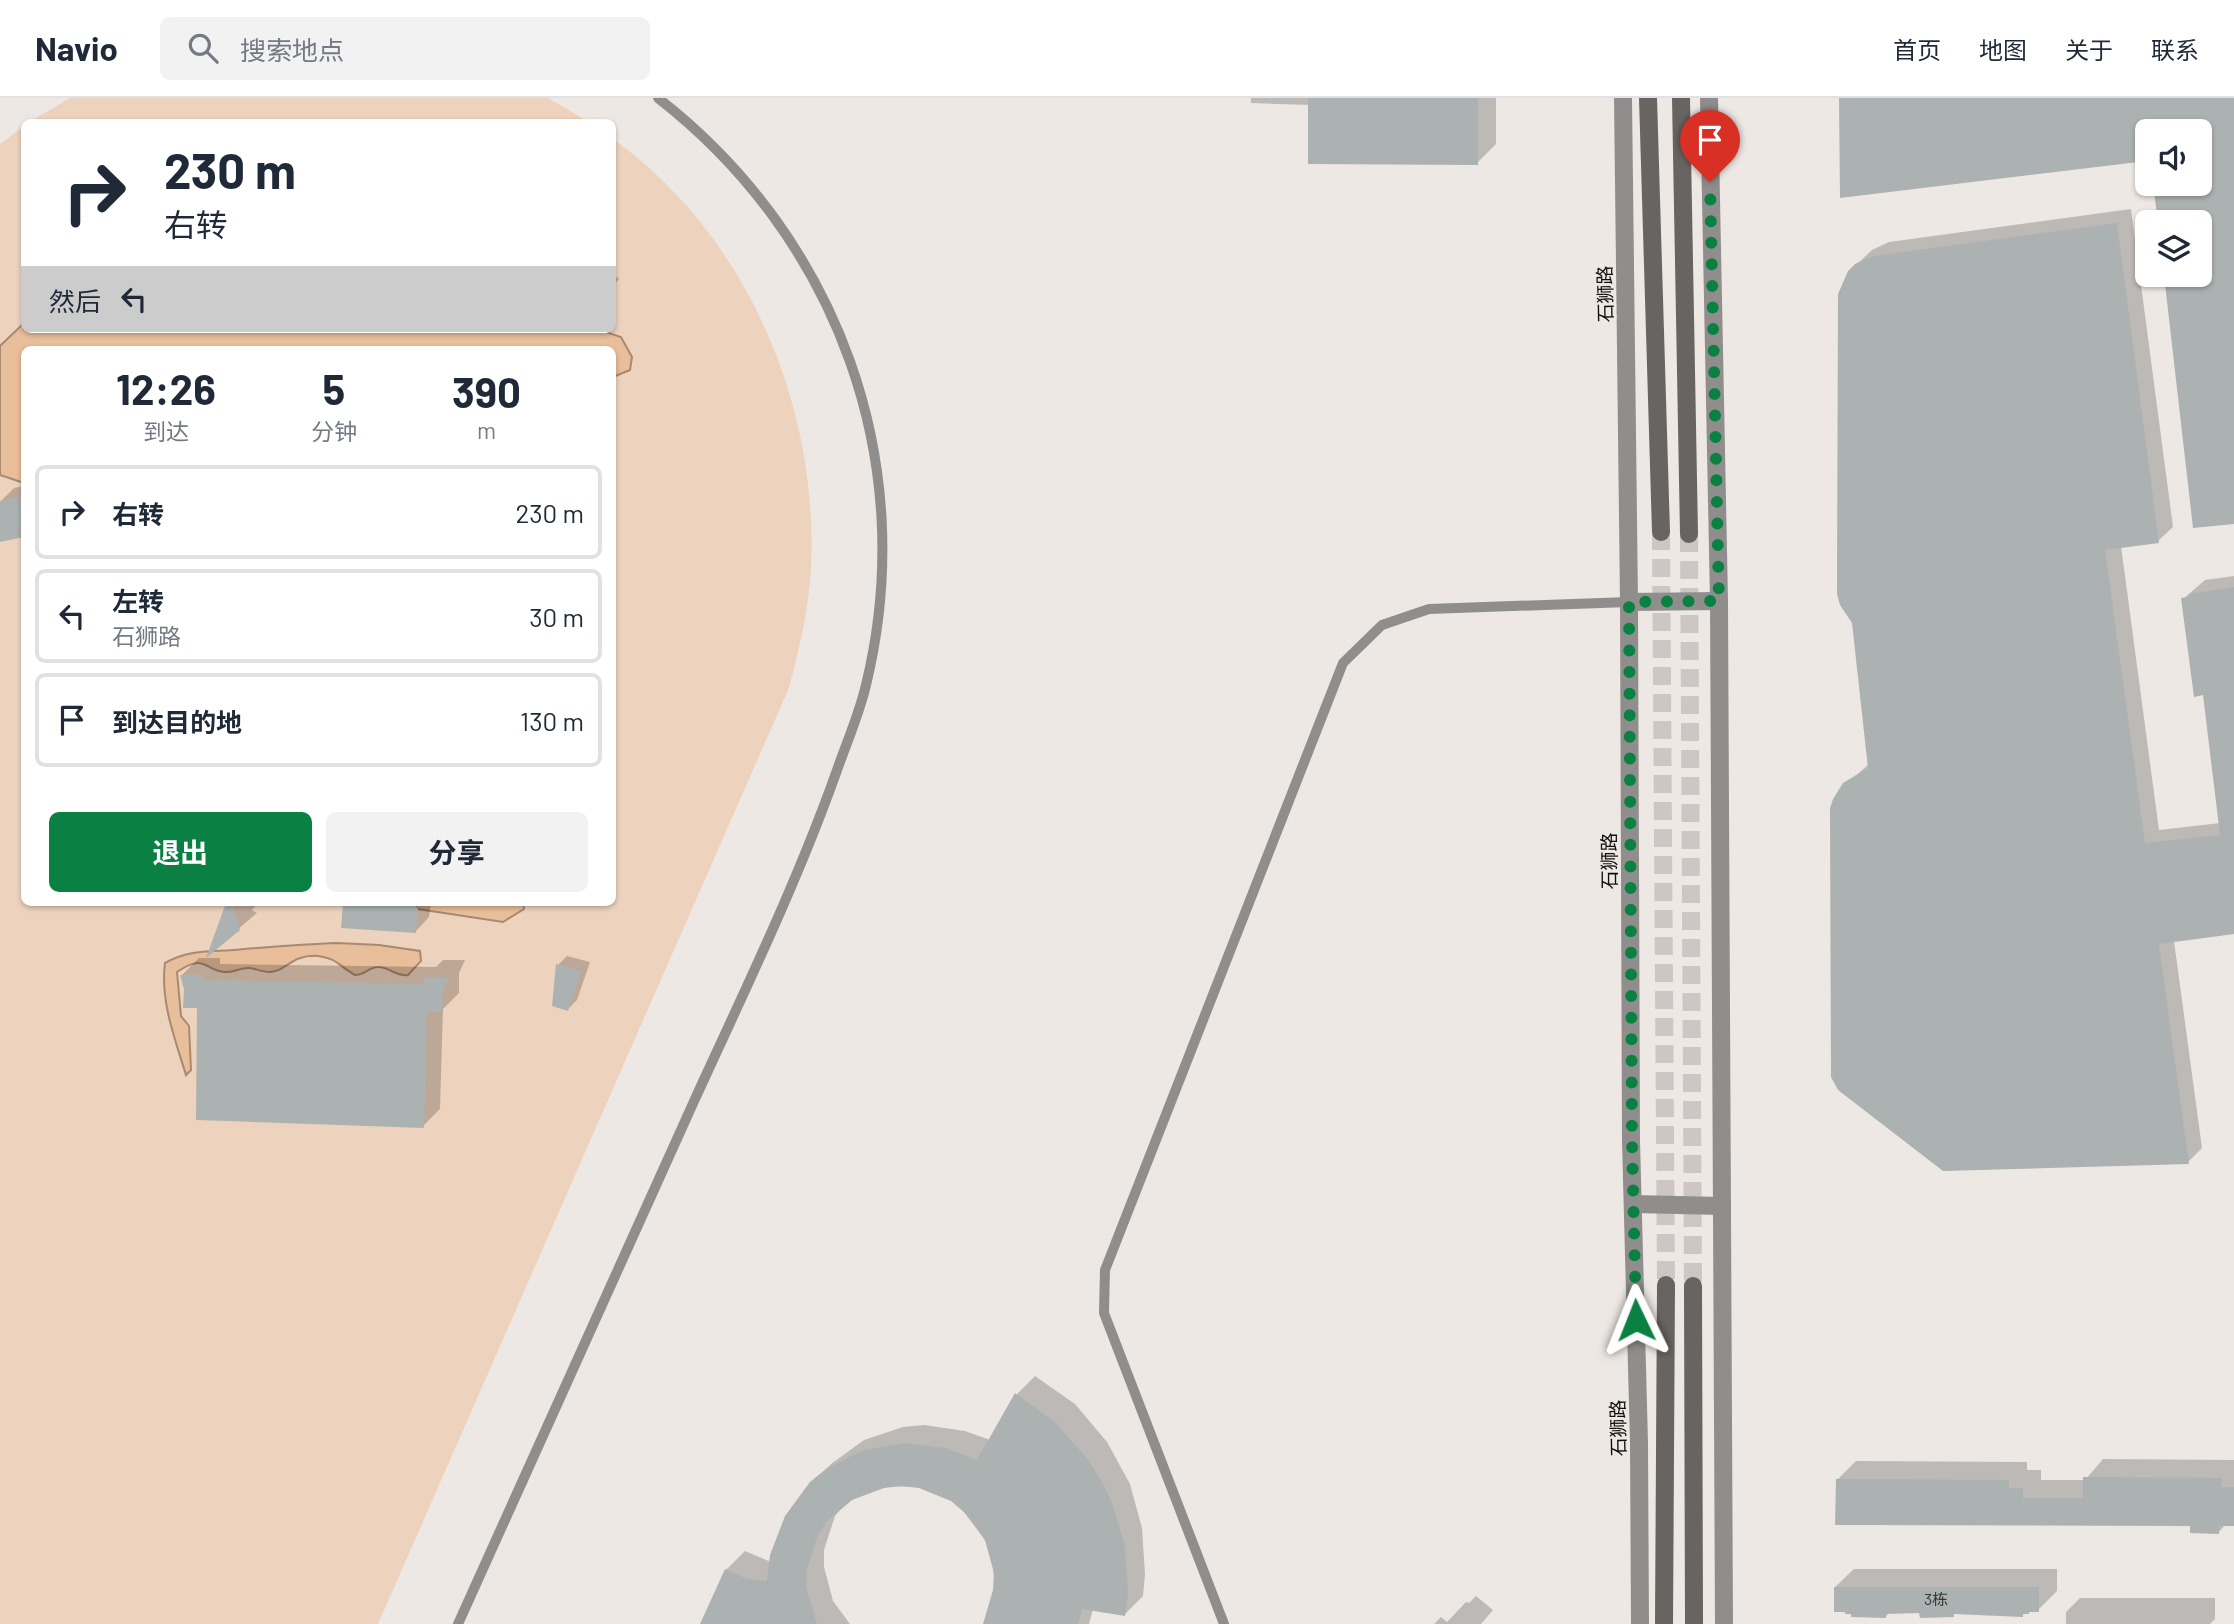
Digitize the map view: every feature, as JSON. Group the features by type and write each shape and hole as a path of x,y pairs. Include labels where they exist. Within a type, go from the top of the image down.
{"main road":[{"path":"1648,98 1661,532"},
{"path":"1681,98 1689,534"},
{"path":"1664,1624 1667,1285"},
{"path":"1693,1286 1694,1624"}],"street":[{"name":"石狮路","path":"1623,98 1633,1205 1640,1624"},
{"path":"1709,98 1719,601 1724,1624"},
{"path":"1629,602 1719,601"},
{"path":"1633,1205 1722,1206"}],"lane":[{"path":"458,1624 814,836 865,691 880,608 883,565 877,470 862,398 834,318 793,243 769,208 713,144 658,98"},
{"path":"1224,1624 1104,1313 1105,1270 1343,663 1381,625 1429,609 1629,602"}],"shaded area":[{"path":"70,98 548,98 584,119 34,119"},
{"path":"21,128 21,333 616,333 616,141 660,178 702,224 737,274 765,329 787,386 802,446 810,507 811,568 806,614 789,688 378,1624 0,1624 0,144"},
{"path":"21,326 21,333 609,333 621,337 632,357 630,370 616,376 616,346 21,346 21,482 0,475 0,346"},
{"path":"416,906 524,906 524,909 503,922 418,909"},
{"path":"337,943 420,951 421,961 408,975 378,967 355,975 334,961 318,956 301,958 269,972 248,968 220,971 200,963 187,966 177,972 181,1016 189,1026 191,1070 186,1075 167,1006 165,963 198,952"}],"building":[{"path":"1308,98 1478,98 1478,165 1308,164"},
{"path":"1839,98 2234,98 2234,524 2193,528 2165,287 2212,287 2212,210 2156,210 2155,196 2212,196 2212,119 2135,119 2135,162 1840,198"},
{"path":"2117,223 2159,543 2105,550 2145,843 2220,835 2203,695 2194,697 2181,598 2189,597 2189,594 2234,587 2234,934 2159,944 2189,1164 1943,1171 1838,1090 1831,1077 1830,808 1843,783 1868,768 1852,623 1840,605 1837,594 1838,294 1848,271 1855,264 1873,256"},
{"path":"21,497 21,538 0,542 0,501"},
{"path":"225,906 233,906 240,930 206,958"},
{"path":"343,906 416,906 418,909 416,933 341,928"},
{"path":"556,964 582,971 568,1011 552,1006"},
{"path":"180,975 204,975 203,980 424,984 424,977 449,977 443,992 442,1012 427,1012 424,1128 196,1120 197,1008 183,1008 184,989"},
{"path":"1015,1393 1056,1423 1089,1461 1102,1482 1112,1503 1125,1547 1128,1593 1125,1616 1082,1609 1078,1624 983,1624 993,1590 994,1573 985,1540 964,1512 951,1501 919,1488 902,1486 884,1488 852,1500 826,1522 817,1537 807,1569 806,1587 817,1624 700,1624 725,1569 747,1579 767,1581 770,1555 785,1516 810,1482 826,1469 863,1450 904,1443 946,1448 977,1460"},
{"path":"2083,1477 2222,1478 2221,1487 2234,1487 2234,1526 2219,1526 2219,1534 2190,1533 2190,1526 1835,1525 1836,1479 2009,1480 2009,1488 2023,1488 2023,1498 2083,1498"},
{"path":"1834,1587 2039,1587 2039,1612 2029,1612 2023,1614 2023,1617 1954,1614 1954,1617 1920,1618 1919,1613 1886,1614 1886,1618 1851,1617 1851,1614 1845,1612 1834,1612"}],"tunnel":[{"path":"1661,532 1666,1285"},
{"path":"1689,534 1693,1286"}],"route":[{"path":"1636,1320 1632,1141 1629,602 1719,601 1710,182"}]}
